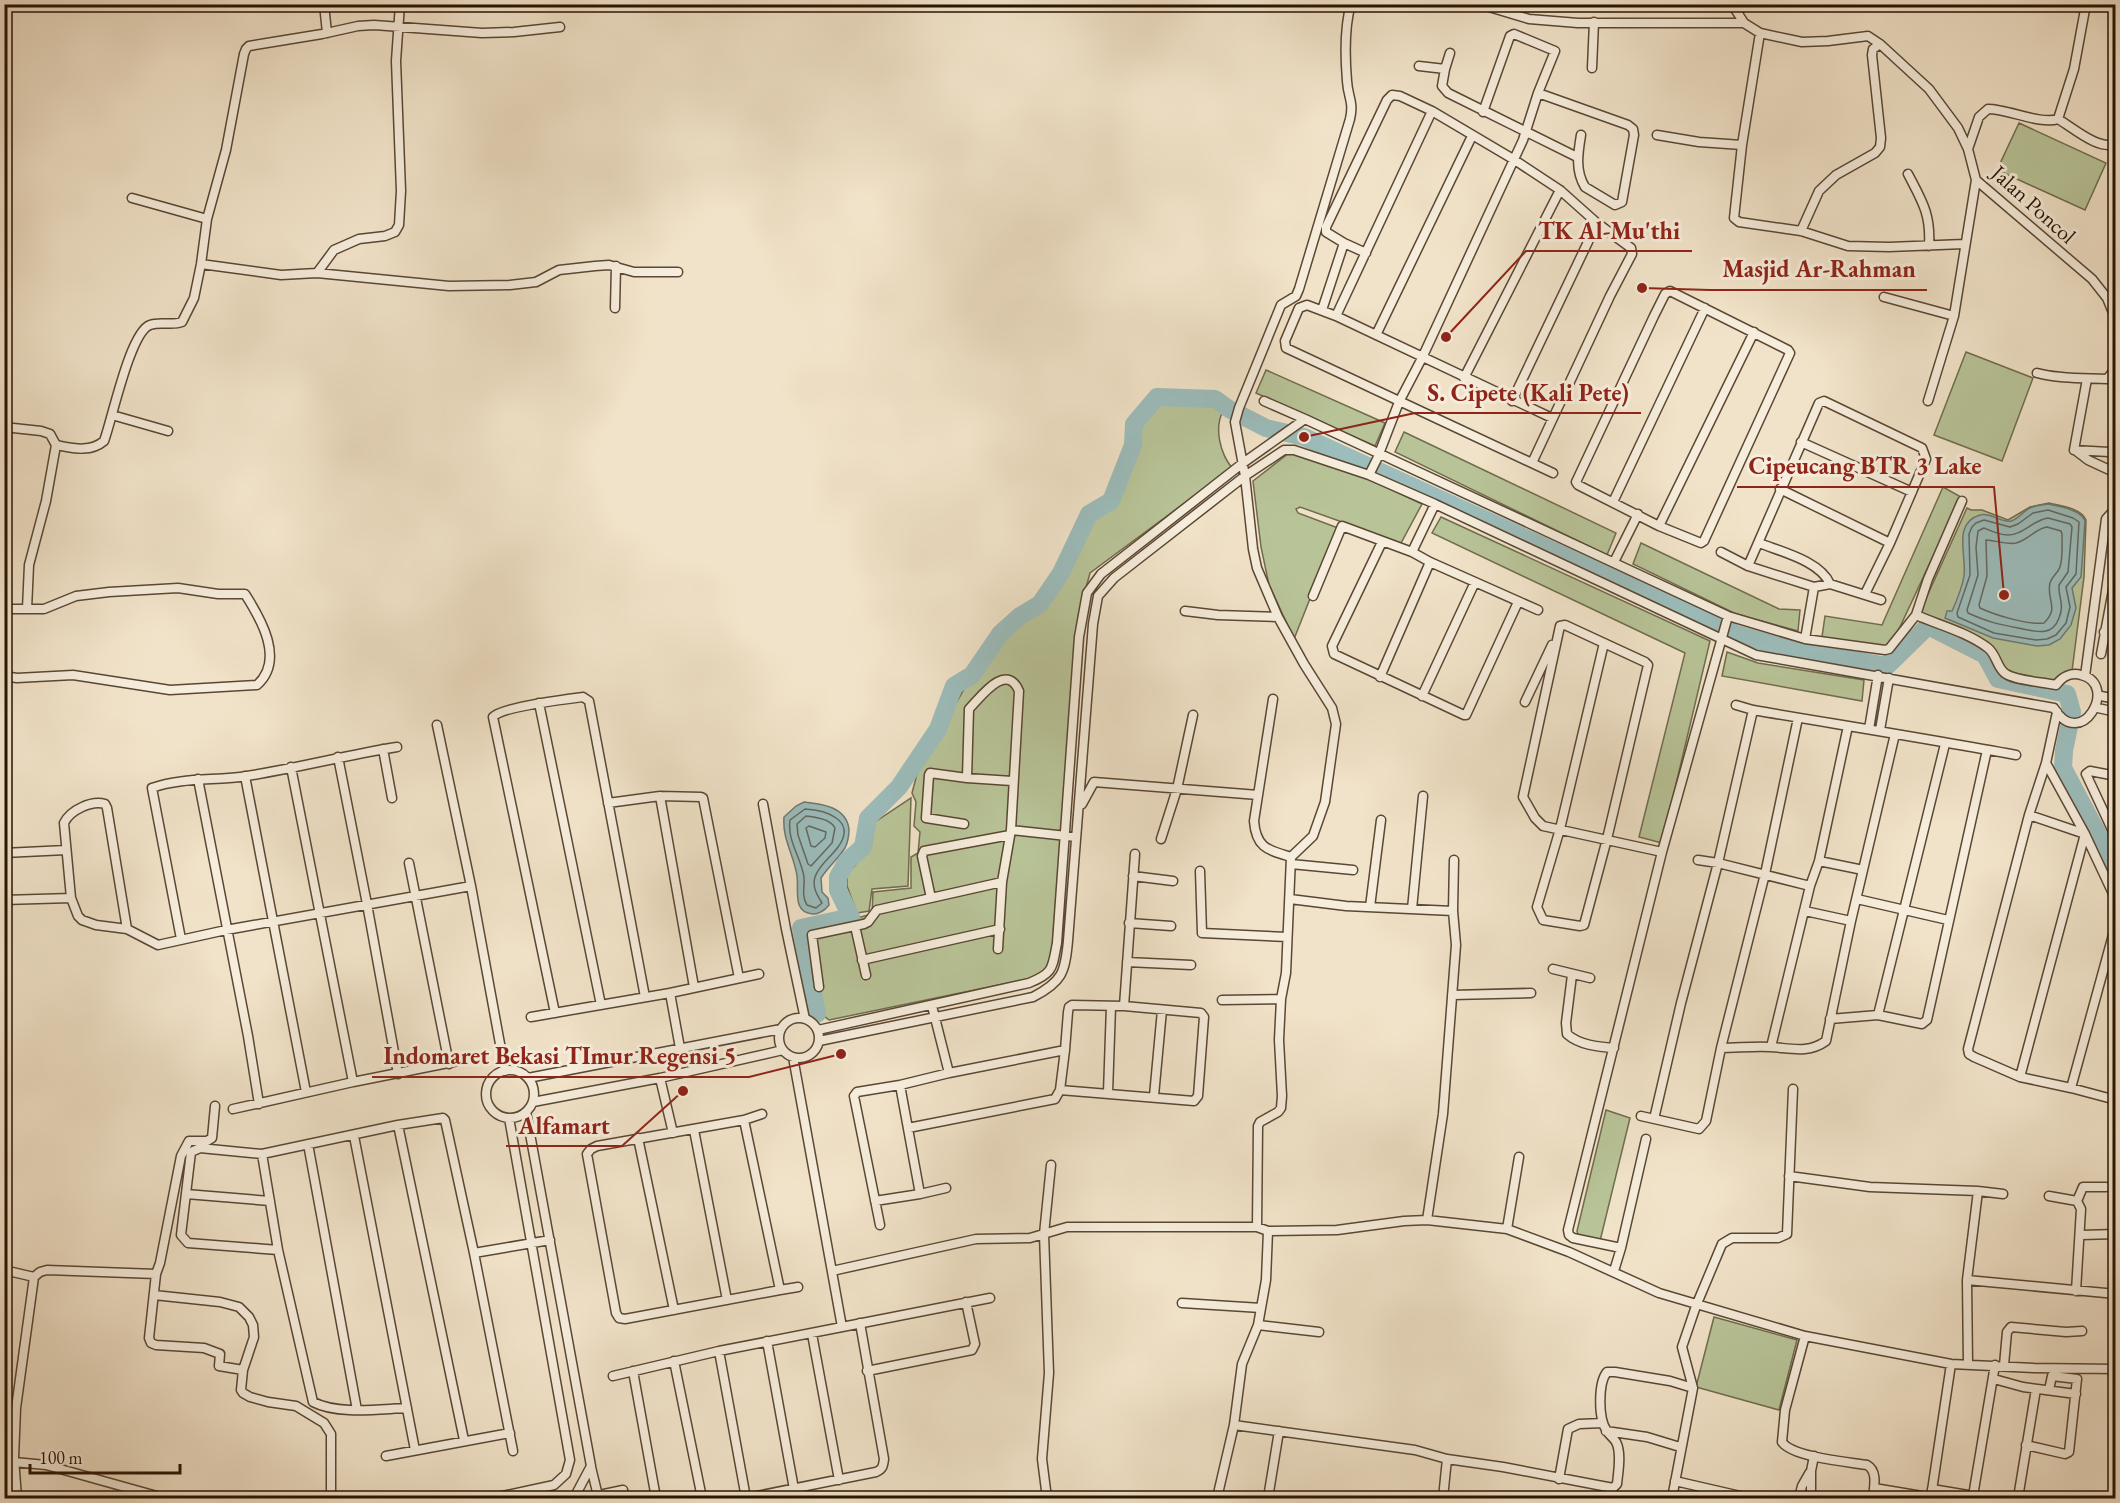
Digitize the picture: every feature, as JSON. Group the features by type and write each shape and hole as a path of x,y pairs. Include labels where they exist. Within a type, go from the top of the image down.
{"street":[{"path":"324,4 327,33"},
{"path":"317,273 334,250 359,239 385,236 395,232 399,225 402,191 396,61 400,4"},
{"path":"1257,1227 1258,1126 1260,1122 1281,1108 1279,1040 1281,999 1286,973 1291,861 1312,836 1325,802 1336,724 1332,708 1304,664 1265,589 1255,559 1243,462 1235,422 1281,305 1296,296 1299,289 1350,119 1353,101 1348,90 1346,67 1348,15 1351,4"},
{"path":"1479,4 1529,19 1744,23"},
{"name":"Jalan Poncol","path":"1732,4 1744,23 1760,33 1802,42 1868,36 1880,44 1929,89 1958,128 1968,149 1976,180 2092,279 2107,298 2115,320"},
{"path":"2058,119 2074,69 2086,4"},
{"path":"1592,68 1594,22"},
{"path":"56,445 85,449 97,447 104,441 122,375 143,329 151,324 175,325 182,322 194,298 207,219 226,150 246,49 254,44 358,26 374,25 482,33 560,27"},
{"path":"1760,33 1742,145 1734,218 1738,222 1801,231 1848,246 1964,244"},
{"path":"1370,472 1399,402 1422,358 1524,136 1555,51 1512,34 1483,112"},
{"path":"1801,231 1819,191 1829,180 1875,153 1880,147 1872,55 1873,49 1880,44"},
{"path":"1450,53 1442,86 1444,90 1524,136 1577,157"},
{"path":"1419,66 1445,69"},
{"path":"1538,93 1628,125 1633,129 1634,135 1622,202 1615,205 1585,187 1579,176 1577,157 1581,135"},
{"path":"1366,253 1326,232 1326,227 1387,100 1392,95 1400,96 1432,111 1472,136 1514,157 1560,190 1597,223 1631,248 1632,254 1532,463"},
{"path":"1968,149 1979,117 1988,109 1998,109 2049,121 2058,119 2104,146 2115,143"},
{"path":"1336,316 1432,111"},
{"path":"1657,135 1699,142 1742,145"},
{"path":"1377,335 1472,136"},
{"path":"1908,174 1927,212 1930,228 1929,246"},
{"path":"1928,401 1954,316 1976,180"},
{"path":"1464,378 1560,190"},
{"path":"132,198 207,219"},
{"path":"1512,401 1597,223"},
{"path":"1322,310 1344,243"},
{"path":"201,264 281,275 317,273 449,286 510,285 536,282 559,270 595,266 616,267 634,272 678,272"},
{"path":"615,308 616,267"},
{"path":"1670,291 1706,308 1788,350 1789,356 1704,541 1699,543 1659,526 1578,485 1577,478 1665,294 1670,291"},
{"path":"1884,297 1954,316"},
{"path":"1552,418 1336,316 1307,305 1299,308 1285,341 1286,348 1553,474"},
{"path":"1613,502 1706,308"},
{"path":"1659,526 1754,332"},
{"path":"2037,373 2054,378 2066,376 2111,380 2115,368"},
{"path":"2074,450 2087,379"},
{"path":"1264,400 1378,457 1614,562 1727,617 1805,639 1885,651 1899,638 1916,615 1928,579 1962,501"},
{"path":"1748,566 1801,442 1819,403 1824,401 1922,448 1926,459 1865,594"},
{"path":"112,415 168,431"},
{"path":"818,1030 1029,983 1044,977 1049,972 1058,943 1080,623 1087,593 1101,574 1243,462 1305,419"},
{"path":"4,427 50,434 56,445 46,501 29,565 27,609"},
{"path":"2074,450 2109,452 2114,448 2115,438"},
{"path":"1801,442 1912,492"},
{"path":"819,1041 1033,997 1055,984 1066,961 1093,624 1098,596 1114,578 1245,476 1289,449 1370,472 1756,655 2054,708 2066,720 2077,722 2088,719 2098,708 2101,696 2097,685 2082,675 2065,677 2056,685 2011,676 2003,673 1993,652 1975,639 1916,615"},
{"path":"2074,450 2088,460 2115,473"},
{"path":"1780,489 1890,543"},
{"path":"1412,552 1435,504"},
{"path":"2082,675 2106,519 2115,508"},
{"path":"1614,562 1638,514"},
{"path":"1313,596 1342,526 1412,552 1538,610"},
{"path":"1382,542 1332,646 1334,654 1422,696 1466,715 1518,602"},
{"path":"1759,543 1821,570 1830,584"},
{"path":"1720,552 1748,566 1814,587 1830,584 1881,600"},
{"path":"1380,677 1430,562"},
{"path":"2101,654 2115,580"},
{"path":"1422,696 1475,582"},
{"path":"1805,639 1814,587"},
{"path":"4,609 44,609 76,597 121,591 178,588 218,594 245,594 264,627 268,643 269,669 265,678 257,685 170,690 73,675 17,678 4,676"},
{"path":"1185,611 1218,615 1278,617"},
{"path":"1621,1248 1573,1238 1569,1235 1568,1230 1662,852 1727,617"},
{"path":"1080,623 1093,624"},
{"path":"1604,643 1560,829 1537,907 1542,920 1584,925 1607,839 1648,665 1645,662 1604,643 1565,625 1560,626 1523,798 1535,818 1543,826 1560,829 1607,839 1662,852"},
{"path":"2104,632 2115,634"},
{"path":"1525,702 1558,633"},
{"path":"1869,729 1878,675"},
{"path":"1880,730 1889,678"},
{"path":"967,778 969,709 994,682 1007,680 1013,682 1019,691 1010,832 1002,882 999,949"},
{"path":"2101,696 2115,699"},
{"path":"555,1012 493,717 500,712 539,704 583,697 589,701 645,997"},
{"path":"1273,699 1254,821 1258,841 1291,861 1353,870"},
{"path":"539,704 601,1005"},
{"path":"1736,705 1753,710 2016,755"},
{"path":"2098,708 2115,712"},
{"path":"1654,1119 1681,1003 1718,863 1753,710"},
{"path":"2057,712 2046,762 2029,815 1968,1049 1969,1054 1974,1058 2020,1077 2115,1100"},
{"path":"1161,839 1177,789 1193,715"},
{"path":"1641,1116 1699,1129 1706,1121 1721,1048 1765,874 1798,717"},
{"path":"437,725 471,886 505,1071"},
{"path":"1771,1047 1810,886 1819,861 1848,726"},
{"path":"1721,1048 1771,1047 1796,1051 1820,1045 1826,1041 1851,921 1895,734"},
{"path":"1878,1015 1945,744"},
{"path":"181,939 151,790 153,787 245,776 397,747"},
{"path":"383,749 392,798"},
{"path":"1830,1019 1878,1015 1922,1024 1927,1020 1987,750"},
{"path":"338,757 398,1074"},
{"path":"2046,762 2085,834 2115,900"},
{"path":"291,767 353,1082"},
{"path":"2115,776 2090,771 2086,774 2115,838"},
{"path":"964,824 927,820 929,774 1012,781"},
{"path":"245,776 306,1092"},
{"path":"198,780 259,1104"},
{"path":"1079,810 1094,782 1257,795"},
{"path":"608,803 660,796 701,797 704,801 739,978"},
{"path":"660,796 694,987"},
{"path":"1412,909 1423,796"},
{"path":"127,929 109,815 105,804 101,802 77,809 67,816 64,823 71,898 78,916 82,920 106,927 127,929 158,945 272,921 471,886"},
{"path":"763,804 786,929 806,1019"},
{"path":"2029,815 2085,834"},
{"path":"1370,907 1381,820"},
{"path":"931,898 921,862 924,851 1010,832 1076,837"},
{"path":"2020,1077 2085,834"},
{"path":"4,853 66,850"},
{"path":"1124,1006 1135,854"},
{"path":"1427,1220 1443,1114 1456,945 1454,860"},
{"path":"1698,860 1810,886"},
{"path":"1819,861 1863,870"},
{"path":"409,863 448,1064"},
{"path":"1200,871 1202,933 1287,937"},
{"path":"1133,876 1173,881"},
{"path":"819,987 812,935 868,922 876,910 1002,882"},
{"path":"4,900 71,898"},
{"path":"1290,899 1346,906 1454,911"},
{"path":"1857,899 1948,920"},
{"path":"1805,911 1851,921"},
{"path":"1129,923 1172,926"},
{"path":"2071,1088 2115,924"},
{"path":"855,926 866,975"},
{"path":"862,960 1000,929"},
{"path":"1127,962 1191,965"},
{"path":"1553,969 1590,978"},
{"path":"531,1017 670,993 759,974"},
{"path":"1572,975 1566,1023 1567,1034 1579,1041 1614,1048"},
{"path":"670,993 680,1048"},
{"path":"1452,995 1531,993"},
{"path":"1222,1000 1281,999"},
{"path":"909,1128 1055,1099 1060,1090 1069,1007 1075,1005 1124,1006 1201,1013 1204,1017 1198,1096 1194,1101 1060,1090"},
{"path":"932,1006 949,1073"},
{"path":"1107,1093 1111,1006"},
{"path":"1154,1096 1161,1010"},
{"path":"794,1018 811,1021 818,1030 817,1047 809,1055 793,1057 783,1050 779,1040 781,1029 784,1024 794,1018"},
{"path":"528,1078 781,1029"},
{"path":"532,1102 660,1078 783,1050"},
{"path":"880,1225 854,1096 857,1092 1065,1050"},
{"path":"793,1057 842,1327"},
{"path":"233,1108 463,1060"},
{"path":"505,1071 518,1071 528,1078 533,1089 532,1102 526,1112 508,1118 492,1110 486,1093 490,1081 505,1071"},
{"path":"660,1078 673,1133"},
{"path":"900,1085 920,1194"},
{"path":"1672,1498 1693,1388 1682,1347 1722,1244 1732,1238 1778,1238 1787,1234 1793,1089"},
{"path":"215,1106 212,1138 207,1141 189,1141 181,1156 156,1274 149,1338 156,1346 204,1348 220,1354 219,1366 243,1370"},
{"path":"526,1112 548,1240 598,1496"},
{"path":"762,1114 694,1130 597,1146 587,1154 616,1313 619,1318 625,1319 798,1287"},
{"path":"278,1250 188,1243 181,1235 191,1152 195,1149 262,1154 440,1117 445,1120 513,1451"},
{"path":"493,1498 554,1485 566,1474 570,1460 534,1242 508,1118"},
{"path":"744,1120 780,1290"},
{"path":"398,1125 464,1440"},
{"path":"694,1130 728,1300"},
{"path":"354,1136 415,1450"},
{"path":"638,1138 674,1310"},
{"path":"1614,1271 1646,1139"},
{"path":"308,1144 357,1410"},
{"path":"262,1154 278,1250 313,1402 321,1406 357,1410 407,1408"},
{"path":"1507,1229 1519,1157"},
{"path":"1047,1498 1042,1459 1049,1373 1044,1234 1051,1165"},
{"path":"1789,1176 1870,1187 2003,1194"},
{"path":"2076,1291 2081,1235 2081,1209 2077,1201 2083,1187 2106,1188"},
{"path":"875,1201 946,1188"},
{"path":"1968,1364 1967,1280 1978,1191"},
{"path":"186,1194 270,1201"},
{"path":"2049,1196 2077,1201"},
{"path":"832,1271 976,1239 1030,1238 1067,1227 1257,1227 1268,1231 1337,1230 1427,1220 1507,1229 1614,1271 1659,1293 1696,1306 1805,1336 1951,1364 2115,1369"},
{"path":"1217,1498 1233,1425 1242,1364 1258,1325 1266,1280 1268,1231"},
{"path":"2081,1235 2115,1234"},
{"path":"474,1253 548,1240"},
{"path":"4,1269 34,1277"},
{"path":"17,1498 14,1438 34,1277 39,1272 47,1270 156,1274"},
{"path":"1967,1280 2115,1294"},
{"path":"154,1295 220,1302 239,1307 249,1317 254,1331 240,1390 268,1402 296,1406 324,1423 331,1434 331,1498"},
{"path":"613,1376 767,1341 990,1298"},
{"path":"867,1371 972,1350 975,1344 966,1302"},
{"path":"1182,1304 1261,1308"},
{"path":"719,1351 746,1498 794,1489 876,1472 883,1466 884,1459 860,1323"},
{"path":"1258,1325 1319,1332"},
{"path":"1973,1496 1994,1379 2000,1365 2007,1332 2012,1327 2066,1332 2082,1331"},
{"path":"812,1334 839,1480"},
{"path":"1805,1336 1785,1410 1781,1436 1785,1447 1814,1456 1867,1465 1872,1468 1874,1474 1873,1498"},
{"path":"767,1341 794,1489"},
{"path":"674,1361 702,1498"},
{"path":"1933,1495 1951,1364"},
{"path":"633,1371 657,1498"},
{"path":"1233,1425 1415,1450 1447,1459 1613,1488 1616,1487 1618,1476 1618,1448 1616,1441 1605,1427 1601,1392 1602,1378 1607,1372 1615,1372 1693,1388"},
{"path":"2026,1445 2065,1454 2069,1452 2077,1379 2052,1376 2049,1390"},
{"path":"1994,1379 2036,1389 2076,1394"},
{"path":"2018,1498 2036,1389"},
{"path":"1559,1479 1568,1429 1579,1424 1605,1427 1680,1447"},
{"path":"1268,1498 1279,1431"},
{"path":"386,1456 510,1433"},
{"path":"1811,1498 1811,1472 1814,1456"},
{"path":"1443,1498 1447,1459"},
{"path":"14,1460 46,1465 164,1498"},
{"path":"574,1498 591,1466"},
{"path":"1799,1498 1802,1486 1811,1472"},
{"path":"1675,1481 1749,1498"},
{"path":"1874,1488 1986,1498"},
{"path":"585,1498 623,1490"}],"green space":[{"path":"2019,123 2106,163 2085,210 1997,170"},
{"path":"1966,352 2033,378 2002,461 1934,435"},
{"path":"1266,370 1385,423 1375,446 1256,393"},
{"path":"1158,401 1215,402 1223,411 1219,425 1220,440 1224,455 1232,468 1090,573 1078,617 1049,966 1037,977 829,1020 821,1014 808,931 872,914 873,892 911,888 911,857 918,853 920,832 914,826 916,802 912,793 917,774 963,691 1015,624 1043,606 1070,564 1090,517 1114,502 1138,446 1138,425"},
{"path":"1404,432 1616,533 1607,555 1395,452"},
{"path":"1289,453 1352,471 1422,504 1401,543 1300,507 1296,509 1298,513 1338,528 1294,639 1269,585 1261,547 1253,481"},
{"path":"1943,487 1961,497 1898,631 1886,646 1882,648 1822,637 1825,616 1882,625"},
{"path":"2049,503 2075,510 2086,520 2084,577 2072,671 2055,682 2005,672 1988,642 1919,614 1967,508 1982,510 2008,520 2030,507"},
{"path":"1441,517 1710,641 1662,843 1639,837 1685,653 1432,533"},
{"path":"1641,543 1779,609 1800,610 1798,631 1736,614 1633,564"},
{"path":"1727,652 1758,663 1864,680 1862,701 1722,676"},
{"path":"911,798 908,886 872,889 869,911 857,913 847,886 847,874 871,847 875,822"},
{"path":"1606,1110 1630,1118 1600,1241 1578,1235 1577,1231"},
{"path":"1714,1317 1797,1340 1779,1410 1696,1387"}],"water":[{"path":"2048,504 2075,511 2085,521 2081,577 2072,588 2076,608 2071,625 2060,639 2049,645 2037,646 1993,638 1945,618 1947,611 1952,611 1962,585 1964,576 1963,533 1971,519 1984,514 2011,521 2030,508"},
{"path":"804,802 819,804 838,811 847,822 849,829 845,848 821,878 822,892 828,898 829,905 816,914 806,913 799,905 797,876 784,825 784,817"}],"waterway":[{"path":"817,1014 801,928 851,917 838,890 838,877 847,861 863,847 868,818 899,787 938,729 954,686 972,675 1000,634 1020,616 1040,604 1061,573 1089,514 1111,501 1133,445 1134,424 1157,397 1215,399 1266,428 1304,437 1736,634 1783,647 1887,666 1928,626 1985,655 1998,679 2067,694 2072,712 2063,768 2116,868"}],"place":[{"name":"Masjid Ar-Rahman","path":"1642,288"},
{"name":"TK Al-Mu'thi","path":"1446,337"},
{"name":"S. Cipete (Kali Pete)","path":"1304,437"},
{"name":"Cipeucang BTR 3 Lake","path":"2004,595"},
{"name":"Indomaret Bekasi TImur Regensi 5","path":"841,1054"},
{"name":"Alfamart","path":"683,1091"}]}
